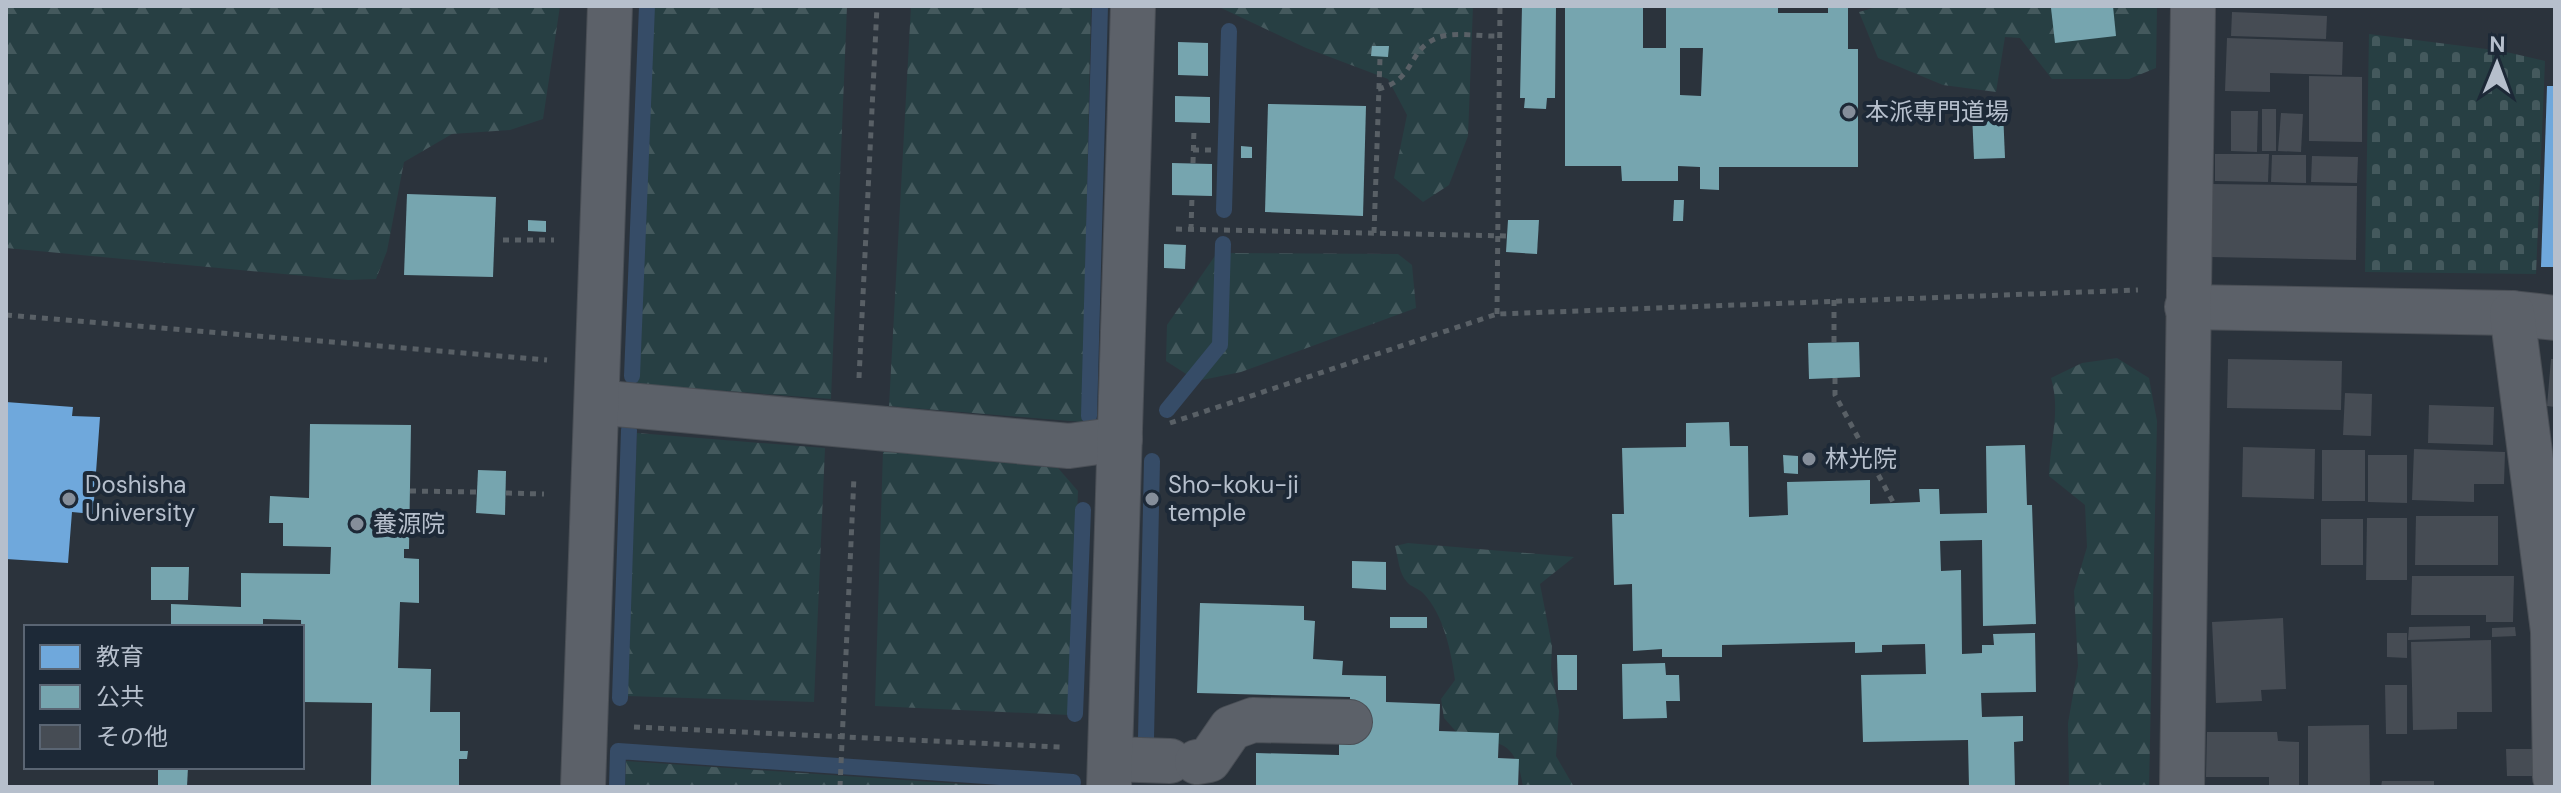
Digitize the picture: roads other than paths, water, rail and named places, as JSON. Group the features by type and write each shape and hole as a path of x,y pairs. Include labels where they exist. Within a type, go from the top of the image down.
{"street":[{"path":"583,787 610,6"},
{"path":"1133,6 1110,765 1209,760 1231,728 1253,720 1350,722"},
{"path":"2182,787 2193,6"},
{"path":"2188,297 2512,313 2555,318"},
{"path":"2512,313 2543,457 2553,631 2555,777"},
{"path":"617,404 1069,446 1120,439"}],"waterway":[{"path":"632,376 647,6"},
{"path":"1089,416 1100,6"},
{"path":"1224,210 1229,31"},
{"path":"1167,410 1220,345 1223,244"},
{"path":"620,698 629,430"},
{"path":"1146,738 1152,461"},
{"path":"1075,714 1083,510"},
{"path":"617,787 618,751 1073,782 1072,787"}],"place":[{"name":"本派専門道場","path":"1849,112"},
{"name":"林光院","path":"1809,459"},
{"name":"Doshisha University","path":"69,499"},
{"name":"Sho-koku-ji temple","path":"1152,499"},
{"name":"養源院","path":"357,524"}]}
